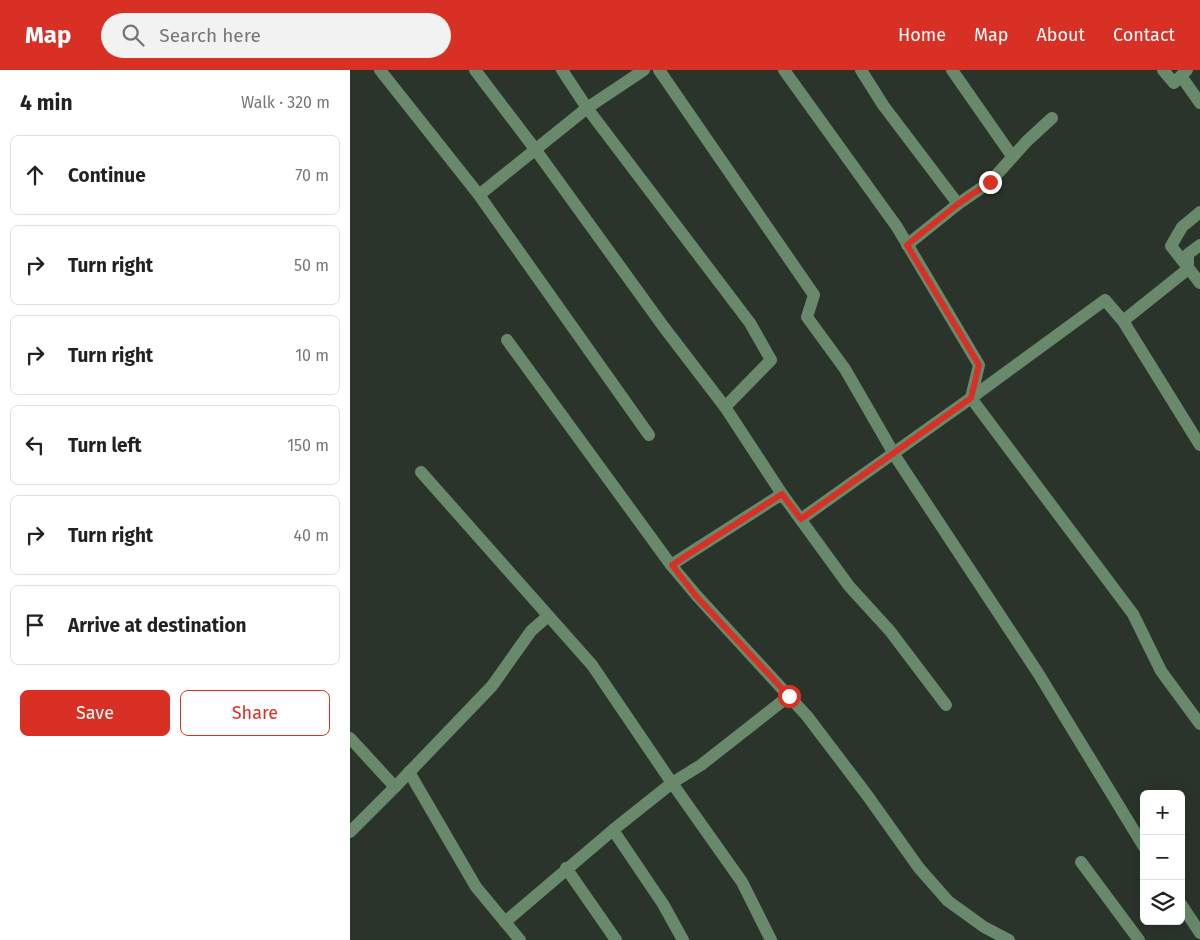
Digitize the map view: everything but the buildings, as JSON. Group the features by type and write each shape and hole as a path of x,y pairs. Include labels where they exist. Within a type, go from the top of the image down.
{"street":[{"path":"380,70 479,195 649,435"},
{"path":"475,70 725,407 782,494 849,586 890,631 946,705"},
{"path":"562,70 587,108 750,323 771,360 725,407"},
{"path":"479,195 587,108 644,70"},
{"path":"659,70 814,295 807,317 845,369 892,452 1038,674 1140,840"},
{"path":"784,70 897,228 979,365 971,398"},
{"path":"861,70 883,105 958,204"},
{"path":"952,70 1012,156"},
{"path":"1163,70 1174,83 1184,73 1200,103"},
{"path":"907,245 958,204 990,182 1012,156 1052,118"},
{"path":"1200,212 1182,227 1171,246 1200,283"},
{"path":"1188,269 1188,254 1200,245"},
{"path":"1123,321 1188,269"},
{"path":"801,519 1105,300 1123,321 1200,445"},
{"path":"507,340 696,596 807,716 919,868 948,901 984,927 1009,940"},
{"path":"971,398 1133,614 1161,671 1200,724"},
{"path":"420,472 592,665 742,882 766,938"},
{"path":"672,565 782,494"},
{"path":"350,832 492,686 531,631 548,616"},
{"path":"505,922 612,830 672,783 701,765 789,696"},
{"path":"350,738 395,787"},
{"path":"409,772 476,886 520,940"},
{"path":"612,830 663,904 683,940"},
{"path":"1081,862 1139,940"},
{"path":"566,868 616,940"},
{"path":"1185,910 1200,933"}],"route":[{"path":"789,696 696,596 672,565 782,494 801,519 892,452 971,398 979,365 907,245 958,204 990,182"}]}
